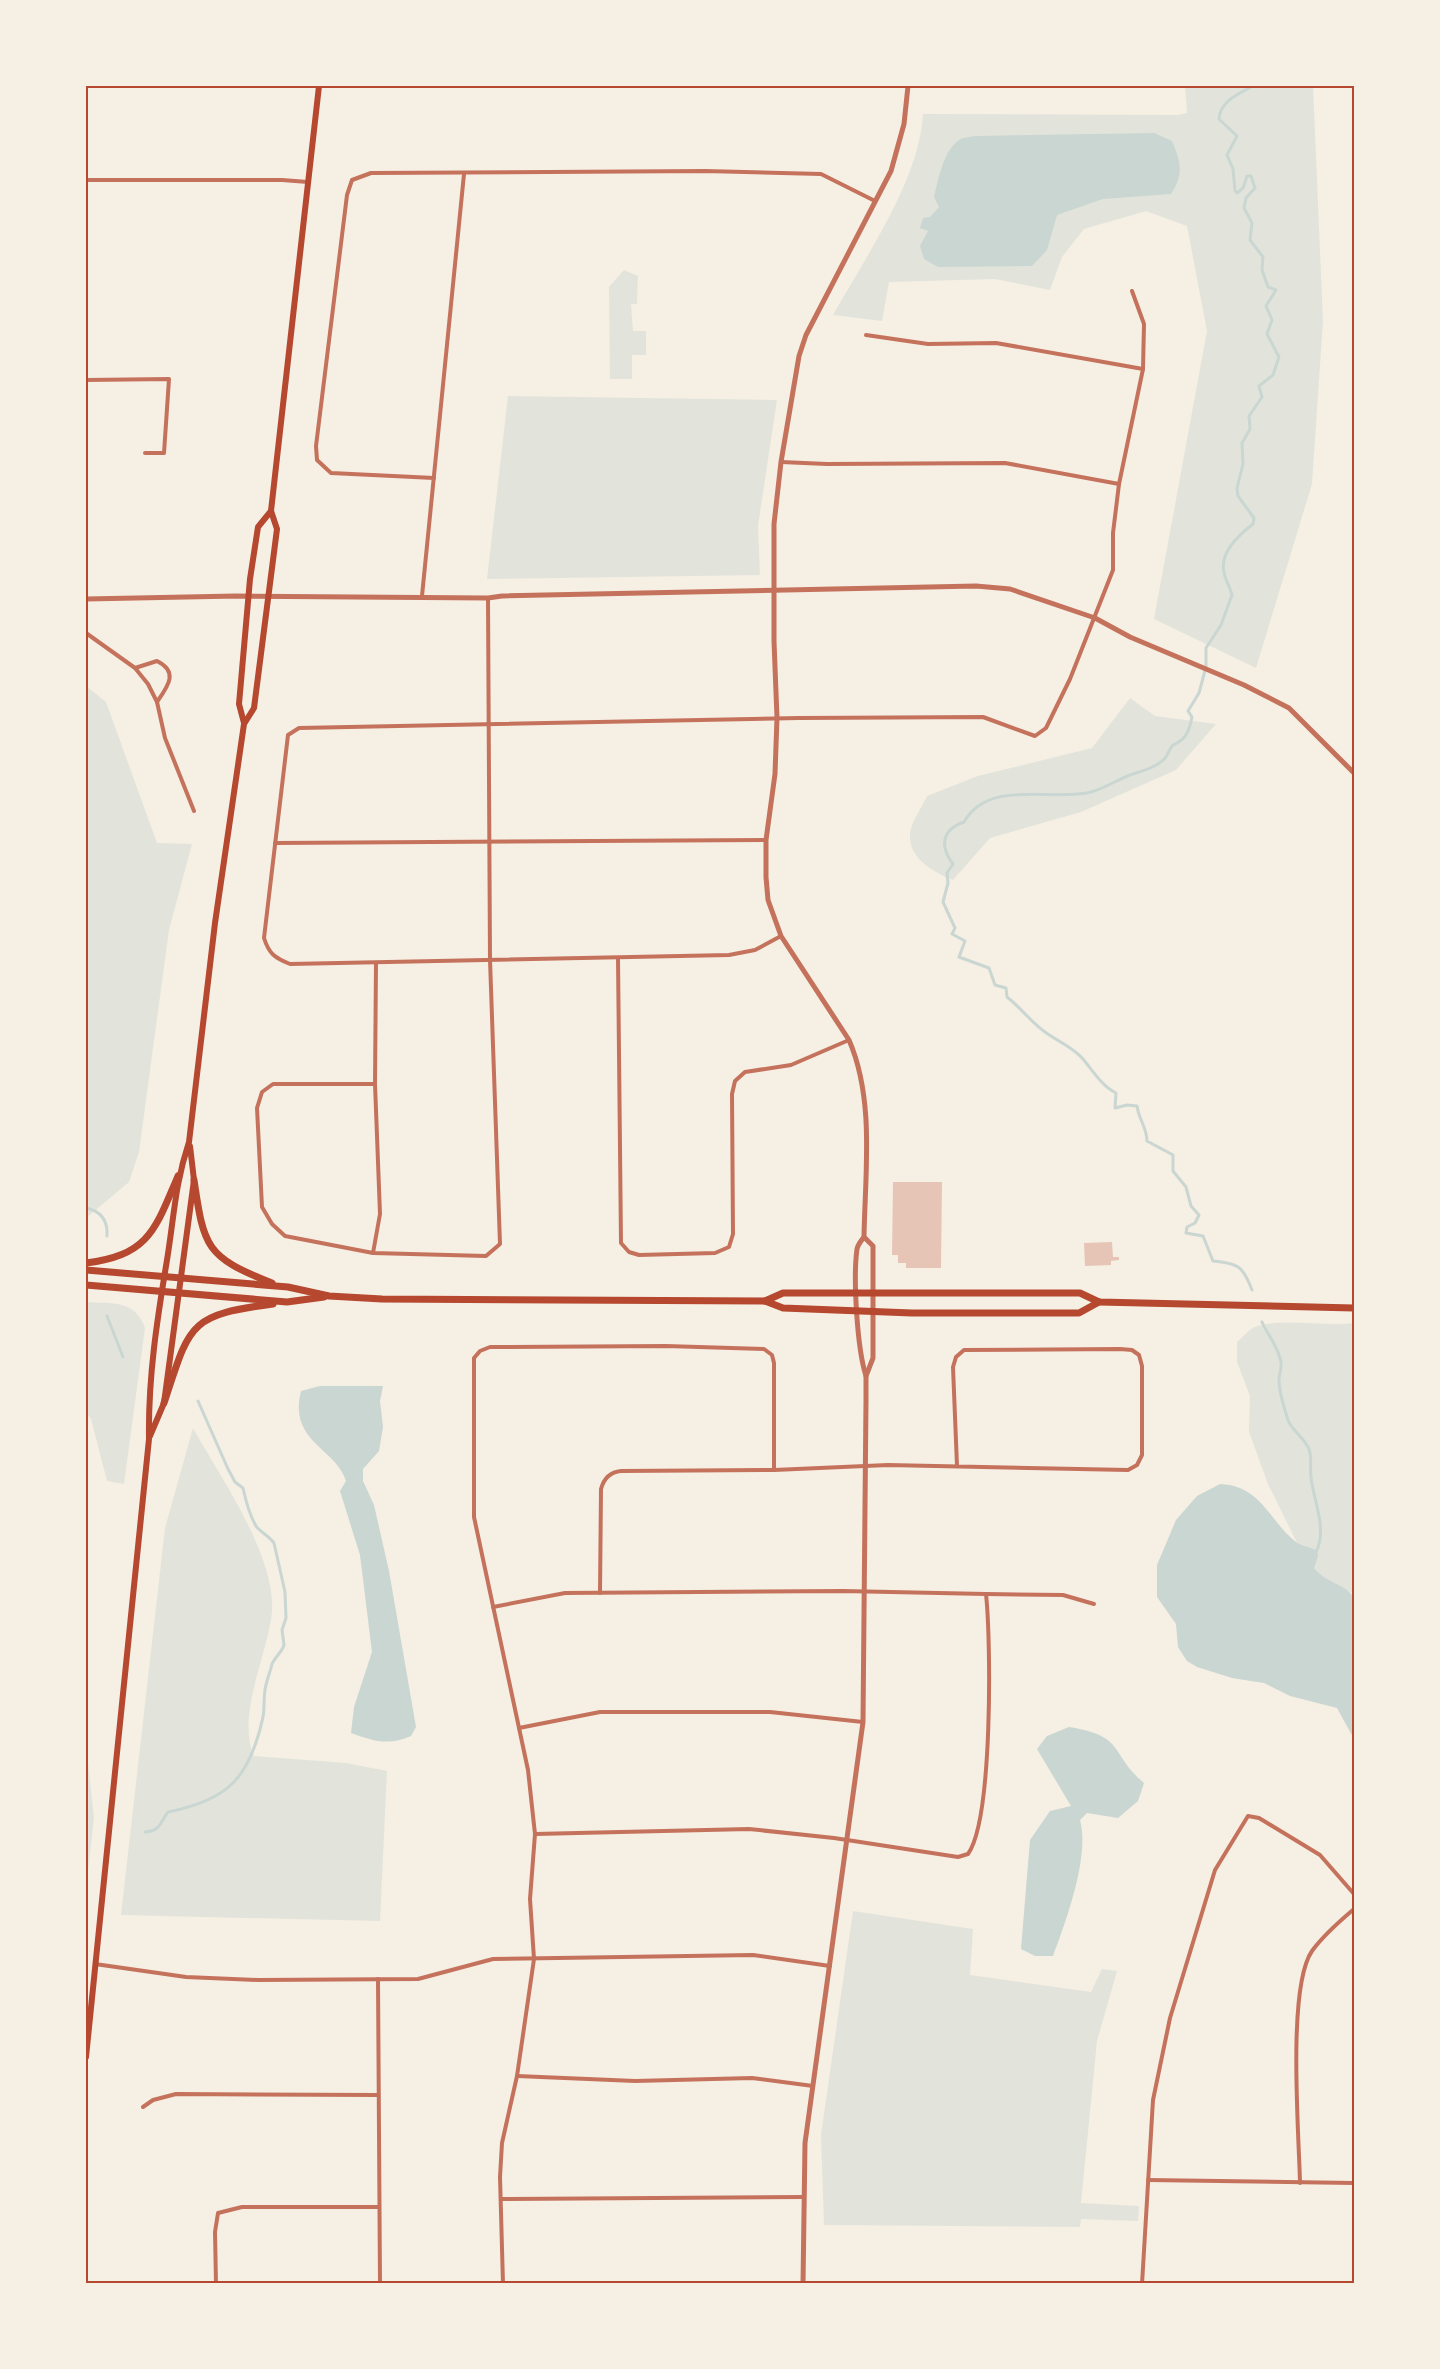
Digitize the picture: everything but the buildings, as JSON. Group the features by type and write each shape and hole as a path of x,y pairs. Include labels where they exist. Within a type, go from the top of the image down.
{"main road":[{"path":"244,724 254,708 278,529 271,511 319,86"},
{"path":"86,1263 117,1258 145,1242 178,1176 189,1142 215,922 244,724 239,704 249,596 258,527 271,511"},
{"path":"189,1142 203,1234 216,1253 239,1270 280,1286"},
{"path":"86,2057 149,1439 148,1401 178,1176"},
{"path":"164,1403 194,1180"},
{"path":"86,1270 280,1286 329,1296"},
{"path":"86,1285 287,1302"},
{"path":"765,1301 783,1293 1080,1293 1099,1302 1354,1308"},
{"path":"149,1439 183,1346 210,1316 233,1309 329,1296 469,1300 765,1301 783,1308 858,1311 1079,1313 1099,1302"}],"street":[{"path":"803,2283 805,2143 863,1722 866,1376 860,1355 857,1246 864,1237 866,1110 855,1056 849,1040 781,936 768,900 766,840 776,774 777,718 773,591 774,524 781,462 799,356 806,335 891,171 904,124 908,86"},
{"path":"434,478 331,473 317,460 316,446 347,195 352,180 371,173 705,171 821,174 875,201"},
{"path":"422,596 464,174"},
{"path":"86,180 308,182"},
{"path":"781,936 754,950 729,955 290,964 275,958 267,949 264,938 288,735 299,728 777,718 983,717 1035,736 1046,728 1070,680 1113,570 1113,533 1119,484 1143,369 1144,324 1132,291"},
{"path":"866,335 928,345 996,343 1143,369"},
{"path":"86,380 169,379 164,453 145,453"},
{"path":"781,462 1005,463 1119,484"},
{"path":"86,599 249,596 267,598 422,596 488,598 987,587 1010,589 1095,618 1131,637 1244,685 1289,708 1354,772"},
{"path":"375,1084 273,1084 262,1092 257,1108 262,1207 272,1224 285,1236 373,1253 486,1256 500,1244 490,960 488,598"},
{"path":"86,633 135,668 157,702 165,738 194,811"},
{"path":"135,668 156,661 166,665 170,675 168,684 157,702"},
{"path":"274,843 766,840"},
{"path":"618,958 621,1243 629,1252 639,1255 715,1253 729,1247 733,1234 732,1094 735,1081 745,1072 791,1065 849,1040"},
{"path":"373,1253 380,1214 375,1084 376,963"},
{"path":"864,1237 873,1246 873,1358 866,1376"},
{"path":"503,2283 502,2143 517,2076 534,1959 530,1899 535,1834 530,1779 473,1506 473,1364 476,1356 483,1350 666,1346 764,1349 772,1355 774,1363 774,1470"},
{"path":"600,1593 601,1489 609,1475 621,1470 774,1470 866,1466 957,1466 1120,1472 1137,1465 1142,1455 1142,1366 1139,1355 1132,1350 1120,1348 964,1350 956,1357 953,1367 957,1466"},
{"path":"493,1607 546,1595 865,1591 1063,1595 1094,1604"},
{"path":"535,1834 749,1829 958,1857 968,1854 973,1847 988,1743 986,1594"},
{"path":"519,1728 600,1712 770,1712 863,1722"},
{"path":"1142,2283 1153,2100 1170,2018 1215,1870 1248,1816 1259,1818 1320,1855 1354,1894"},
{"path":"1300,2183 1297,2032 1300,1981 1311,1952 1354,1910"},
{"path":"95,1964 186,1977 378,1979 418,1979 493,1959 753,1955 830,1966"},
{"path":"378,1979 380,2283"},
{"path":"517,2076 635,2081 752,2078 813,2086"},
{"path":"143,2107 153,2100 176,2094 377,2095"},
{"path":"1148,2180 1354,2183"},
{"path":"502,2199 804,2197"},
{"path":"216,2283 215,2232 218,2213 242,2207 380,2207"}],"shaded area":[{"path":"1185,86 1313,86 1323,321 1312,484 1256,668 1154,619 1207,331 1187,226 1146,211 1084,229 1062,257 1050,290 995,279 889,282 882,321 833,315 889,218 912,165 923,114 1177,115 1187,113"},
{"path":"1154,133 1172,141 1177,155 1180,168 1178,180 1171,194 1103,199 1057,215 1047,250 1032,266 938,267 924,259 920,246 928,231 920,228 923,218 930,217 939,207 934,197 943,165 950,149 961,139 976,136"},
{"path":"624,270 638,276 637,304 631,304 633,331 646,331 646,355 632,355 632,379 610,379 609,287"},
{"path":"508,396 777,400 758,526 760,575 487,579"},
{"path":"86,686 106,702 157,843 192,844 169,930 139,1152 129,1182 86,1218"},
{"path":"1130,698 1155,716 1216,724 1176,770 1081,812 990,838 953,880 931,869 918,858 910,835 914,821 927,796 978,776 1092,748"},
{"path":"86,1302 113,1303 129,1308 141,1319 145,1328 124,1484 107,1481 91,1419 86,1412"},
{"path":"1354,1323 1354,1594 1308,1573 1300,1549 1268,1484 1249,1432 1250,1396 1237,1362 1237,1342 1252,1328 1266,1324"},
{"path":"320,1386 383,1386 380,1401 383,1427 379,1451 363,1469 363,1481 374,1505 389,1571 416,1727 411,1736 395,1741 374,1740 351,1733 354,1707 372,1652 360,1555 340,1491 346,1481 341,1470 315,1443 301,1422 299,1408 301,1391"},
{"path":"193,1428 244,1517 265,1566 271,1590 272,1612 251,1703 249,1722 249,1740 254,1756 346,1763 387,1771 380,1921 121,1915 165,1528"},
{"path":"1220,1484 1234,1486 1255,1497 1296,1542 1317,1551 1318,1556 1314,1568 1329,1580 1345,1588 1354,1597 1354,1739 1337,1708 1290,1696 1264,1683 1232,1678 1197,1667 1187,1661 1178,1647 1176,1624 1157,1597 1157,1565 1176,1520 1197,1496"},
{"path":"1069,1727 1100,1735 1109,1741 1144,1783 1138,1801 1118,1818 1087,1813 1080,1820 1082,1852 1075,1888 1064,1925 1053,1956 1035,1956 1021,1949 1030,1840 1050,1811 1071,1806 1037,1749 1047,1736"},
{"path":"86,1744 94,1818 86,1889"},
{"path":"853,1911 973,1929 970,1975 1091,1992 1102,1969 1117,1971 1097,2041 1081,2203 1139,2206 1138,2221 1081,2219 1080,2227 824,2225 821,2135"}],"waterway":[{"path":"1252,1290 1246,1276 1238,1267 1213,1261 1203,1236 1186,1233 1187,1227 1195,1223 1199,1215 1191,1206 1186,1187 1173,1171 1173,1155 1147,1141 1137,1106 1127,1105 1115,1108 1116,1093 1102,1082 1079,1055 1040,1028 1007,997 1006,988 995,985 989,968 959,957 965,941 952,934 955,928 943,902 948,883 947,873 953,864 946,851 947,834 956,825 964,822 975,808 989,800 1005,796 1091,792 1159,764 1166,758 1172,746 1183,739 1188,730 1192,717 1188,711 1199,693 1206,667 1206,648 1221,625 1232,595 1223,565 1225,557 1232,544 1253,524 1254,518 1238,496 1237,488 1243,464 1242,443 1250,429 1249,416 1262,397 1259,386 1273,375 1279,357 1267,334 1272,320 1266,306 1276,290 1268,287 1262,270 1263,257 1250,240 1252,223 1244,208 1246,198 1255,188 1251,176 1247,176 1243,188 1237,193 1235,191 1233,169 1227,155 1237,136 1219,119 1227,102 1253,86"},
{"path":"86,1208 100,1214 105,1221 107,1236"},
{"path":"107,1316 123,1357"},
{"path":"1262,1322 1280,1356 1280,1390 1288,1420 1310,1452 1311,1477 1321,1534 1316,1552"},
{"path":"145,1832 157,1828 168,1812 207,1801 234,1782 243,1770 258,1738 264,1713 265,1689 272,1664 284,1645 282,1630 286,1618 285,1592 274,1543 254,1521 243,1488 235,1482 228,1469 198,1401"}]}
